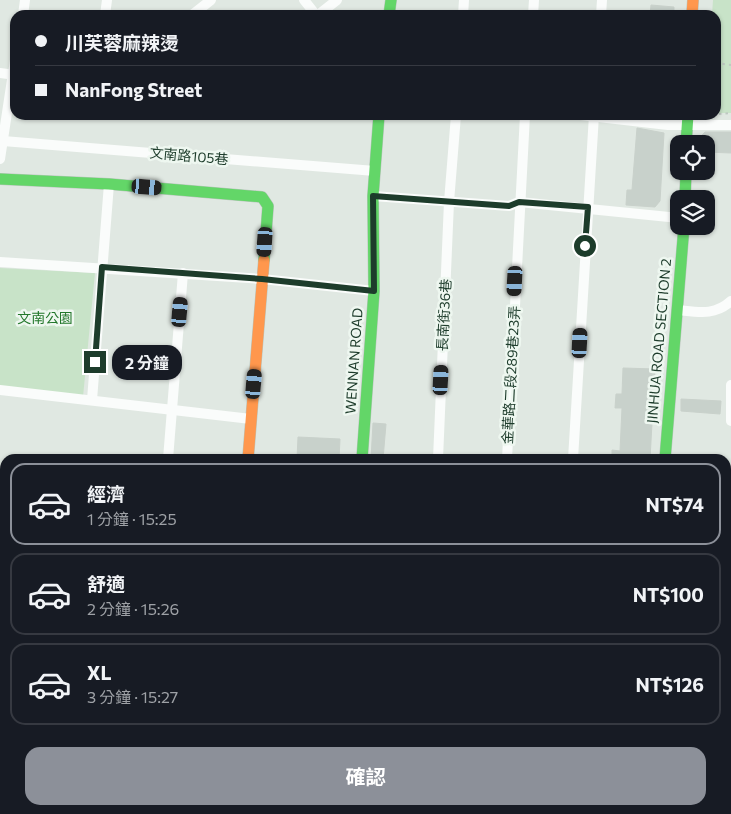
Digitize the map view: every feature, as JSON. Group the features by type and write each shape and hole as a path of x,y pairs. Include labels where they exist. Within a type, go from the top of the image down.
{"street":[{"path":"198,10 211,0"},
{"path":"304,0 313,10"},
{"path":"324,10 337,0"},
{"path":"0,159 10,97"},
{"name":"WENNAN ROAD","path":"362,454 374,291 373,196 379,120"},
{"name":"長南街36巷","path":"438,454 449,202 456,120"},
{"name":"金華路二段289巷23弄","path":"507,454 525,120"},
{"path":"573,454 594,120"},
{"path":"627,120 668,125 688,120 731,125"},
{"path":"687,135 688,120"},
{"name":"文南路105巷","path":"2,141 375,171"},
{"path":"0,179 109,184 262,197 268,206 248,454"},
{"path":"92,400 109,184"},
{"path":"373,196 509,206 519,202 588,207 670,217"},
{"name":"JINHUA ROAD SECTION 2","path":"665,454 683,235"},
{"path":"0,262 102,267 262,279 374,291"},
{"path":"168,454 183,273"},
{"path":"678,310 711,313 724,308 731,301"},
{"path":"731,385 731,421"},
{"path":"0,390 251,419"}],"green space":[{"path":"713,0 731,0 731,113 721,113 721,10 712,10"},
{"name":"文南公園","path":"0,268 95,273 83,397 0,387"}],"building":[{"path":"651,5 674,7 674,10 650,10"},
{"path":"637,128 664,133 660,201 655,207 626,205 627,190 632,190"},
{"path":"705,132 731,132 731,153 715,152 715,135 702,135"},
{"path":"623,368 655,369 650,454 612,454 612,450 620,451 622,408 615,408 616,394 622,394"},
{"path":"681,399 721,401 720,414 681,411"},
{"path":"373,423 386,424 383,454 371,454"},
{"path":"298,437 340,439 339,454 297,454"}],"traffic: fast":[{"path":"390,10 391,0"},
{"path":"362,454 374,291 373,196 379,120"},
{"path":"687,135 688,120"},
{"path":"0,179 109,184 262,197 268,206 264,260"},
{"path":"685,190 686,180"},
{"path":"665,454 683,235"}],"traffic: slow":[{"path":"692,10 693,0"},
{"path":"248,454 264,260"}],"route":[{"path":"95,362 102,267 262,279 374,291 373,196 509,206 519,202 588,207 585,246"}]}
